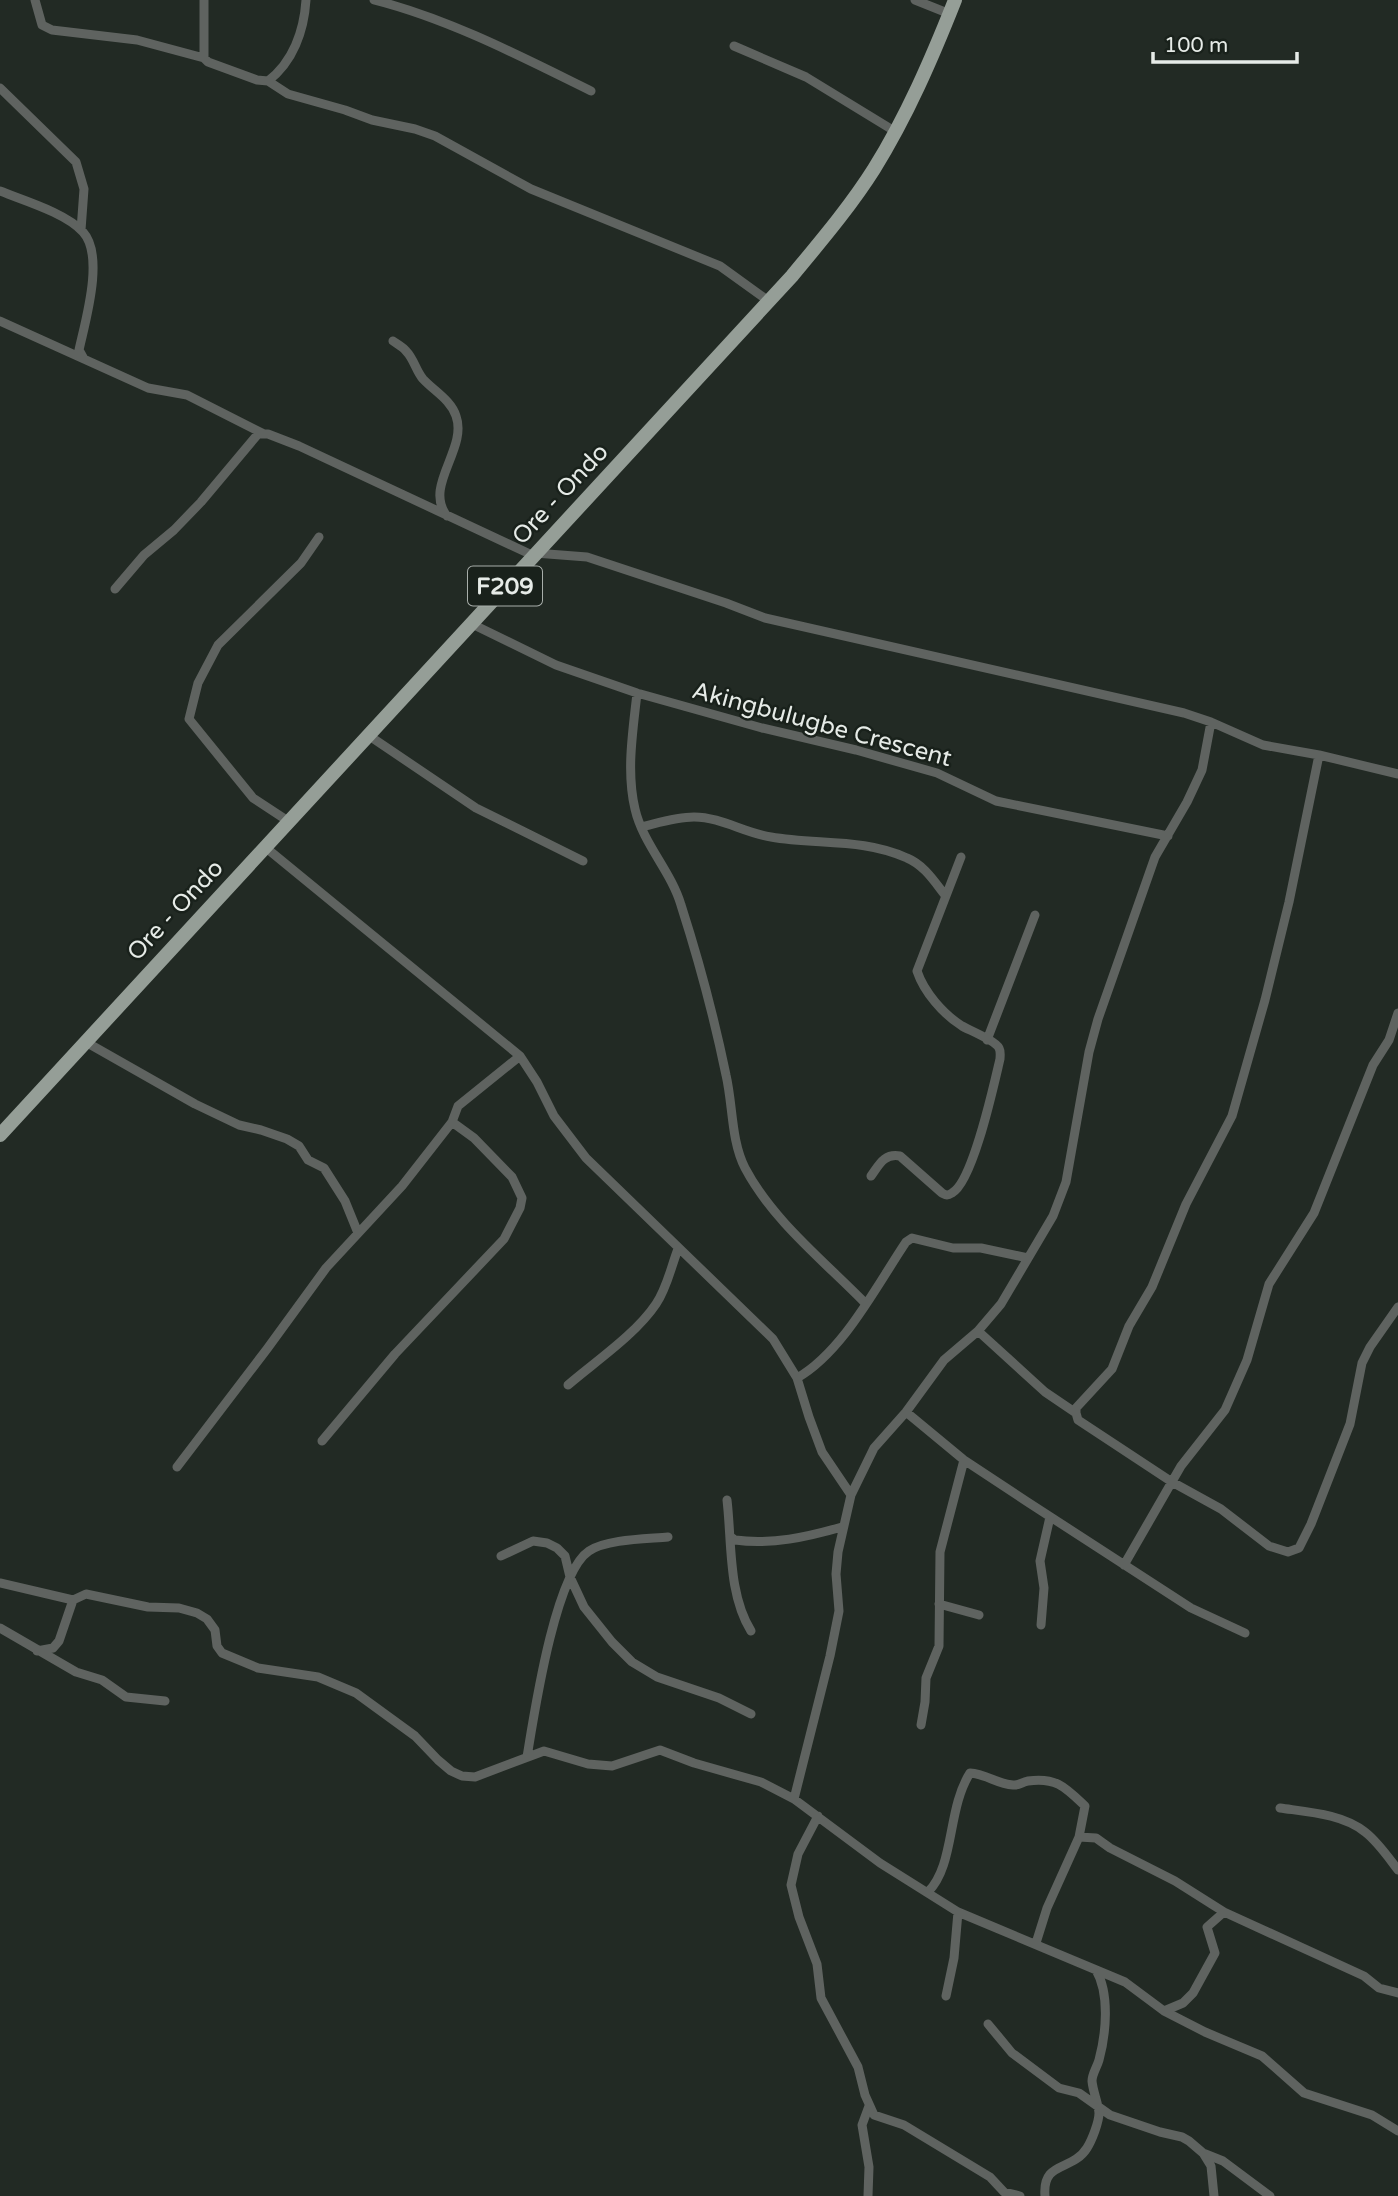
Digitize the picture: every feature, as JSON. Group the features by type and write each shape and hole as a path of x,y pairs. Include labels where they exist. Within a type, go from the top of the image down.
{"main road":[{"name":"Ore - Ondo","path":"0,1134 770,302 834,225 872,172 922,80 952,7"}],"street":[{"path":"35,0 42,25 52,30 137,40 204,58 208,62 257,80 268,81 288,93 372,120 435,136 531,189 720,266 770,302"},
{"path":"204,0 204,58"},
{"path":"268,81 284,66 300,37 306,0"},
{"path":"374,0 441,23 540,65 591,91"},
{"path":"915,0 952,7"},
{"path":"734,46 806,78 896,132"},
{"path":"0,88 76,162 84,189 81,230"},
{"path":"0,191 46,210 86,235 92,259 93,291 79,350 85,360"},
{"path":"0,321 148,388 187,395 264,434 299,446 534,554 587,557 765,618 1184,713 1263,744 1398,774"},
{"path":"393,341 406,351 422,378 450,404 456,415 459,429 457,444 441,489 442,510 447,516"},
{"path":"115,589 144,555 174,530 201,502 253,438 264,434"},
{"path":"288,821 253,798 189,719 198,683 218,645 301,563 319,537"},
{"name":"Akingbulugbe Crescent","path":"472,624 556,665 637,693 937,773 996,801 1168,836"},
{"path":"637,693 631,741 631,778 635,809 641,827 677,893 687,924 714,1014 731,1098 736,1139 744,1166 762,1196 797,1236 865,1303"},
{"path":"794,1799 839,1611 836,1574 842,1527 851,1495 874,1448 906,1412 944,1360 978,1331 1001,1304 1053,1216 1066,1182 1088,1052 1098,1018 1151,868 1202,770 1211,722"},
{"path":"368,735 476,808 583,861"},
{"path":"1319,755 1289,902 1232,1116 1186,1204 1152,1287 1129,1326 1112,1369 1076,1408 1078,1420 1172,1482 1221,1509 1278,1551 1288,1552 1299,1548 1311,1524 1350,1424 1362,1363 1398,1307"},
{"path":"641,827 693,817 712,819 749,833 772,838 858,844 910,859 927,872 945,894"},
{"path":"265,847 520,1056 554,1116 586,1158 773,1339 797,1378 822,1452 851,1495"},
{"path":"871,1176 885,1157 892,1154 900,1156 942,1193 948,1195 954,1192 966,1174 976,1148 1000,1059 999,1048 946,1014 917,971 961,857"},
{"path":"987,1040 1035,915"},
{"path":"1124,1565 1181,1466 1225,1410 1247,1360 1269,1284 1314,1213 1373,1065 1388,1040 1398,1013"},
{"path":"84,1041 195,1104 239,1125 261,1129 299,1146 308,1160 324,1168 345,1201 358,1233"},
{"path":"177,1467 326,1268 402,1186 452,1122 458,1106 520,1056"},
{"path":"322,1441 395,1353 504,1239 520,1208 522,1198 512,1177 474,1138 452,1122"},
{"path":"797,1378 820,1361 845,1333 906,1242 912,1238 953,1248 981,1248 1028,1258"},
{"path":"568,1385 641,1322 655,1305 664,1290 678,1249"},
{"path":"978,1331 1045,1392 1076,1413"},
{"path":"906,1412 964,1460 1050,1517 1191,1608 1245,1633"},
{"path":"920,1725 926,1678 939,1646 940,1552 964,1460"},
{"path":"727,1500 735,1584 742,1617 751,1631"},
{"path":"1041,1625 1044,1588 1040,1561 1050,1517"},
{"path":"731,1536 734,1540 745,1542 787,1540 842,1527"},
{"path":"527,1757 556,1617 574,1566 592,1548 668,1537"},
{"path":"501,1556 533,1541 557,1548 565,1556 570,1577 590,1615 632,1662 657,1677 719,1698 751,1714"},
{"path":"0,1583 73,1600 86,1594 148,1607 179,1608 197,1613 207,1619 215,1630 217,1646 222,1653 258,1668 318,1677 356,1693 415,1736 451,1771 462,1776 475,1777 544,1751 588,1764 612,1766 660,1750 694,1763 761,1782 794,1799 880,1863 958,1912 1125,1982 1164,2011 1262,2056 1304,2093 1372,2115 1398,2131"},
{"path":"37,1651 53,1648 60,1641 73,1600"},
{"path":"939,1604 979,1615"},
{"path":"0,1628 76,1672 102,1680 126,1697 165,1701"},
{"path":"928,1892 940,1876 958,1797 970,1773 984,1774 1011,1785 1042,1779 1054,1780 1085,1806 1079,1838 1047,1908 1036,1943"},
{"path":"1280,1808 1349,1822 1366,1832 1398,1870"},
{"path":"818,1816 798,1854 791,1885 799,1917 817,1964 821,1998 858,2067 869,2106 874,2115 904,2125 990,2177 1004,2192 1020,2196"},
{"path":"1079,1838 1096,1838 1175,1881 1224,1912 1364,1976 1380,1988 1398,1993"},
{"path":"946,1996 954,1958 958,1912"},
{"path":"1164,2011 1183,2003 1193,1993 1215,1953 1207,1927 1224,1912"},
{"path":"1045,2196 1045,2179 1053,2169 1069,2164 1086,2149 1099,2116 1092,2078 1103,2039 1104,1993 1101,1978 1095,1969"},
{"path":"988,2024 1012,2053 1059,2088 1079,2093 1110,2115 1182,2137 1203,2153 1223,2161 1270,2196"},
{"path":"868,2196 870,2167 862,2125 869,2106"},
{"path":"1203,2153 1211,2166 1214,2196"}]}
